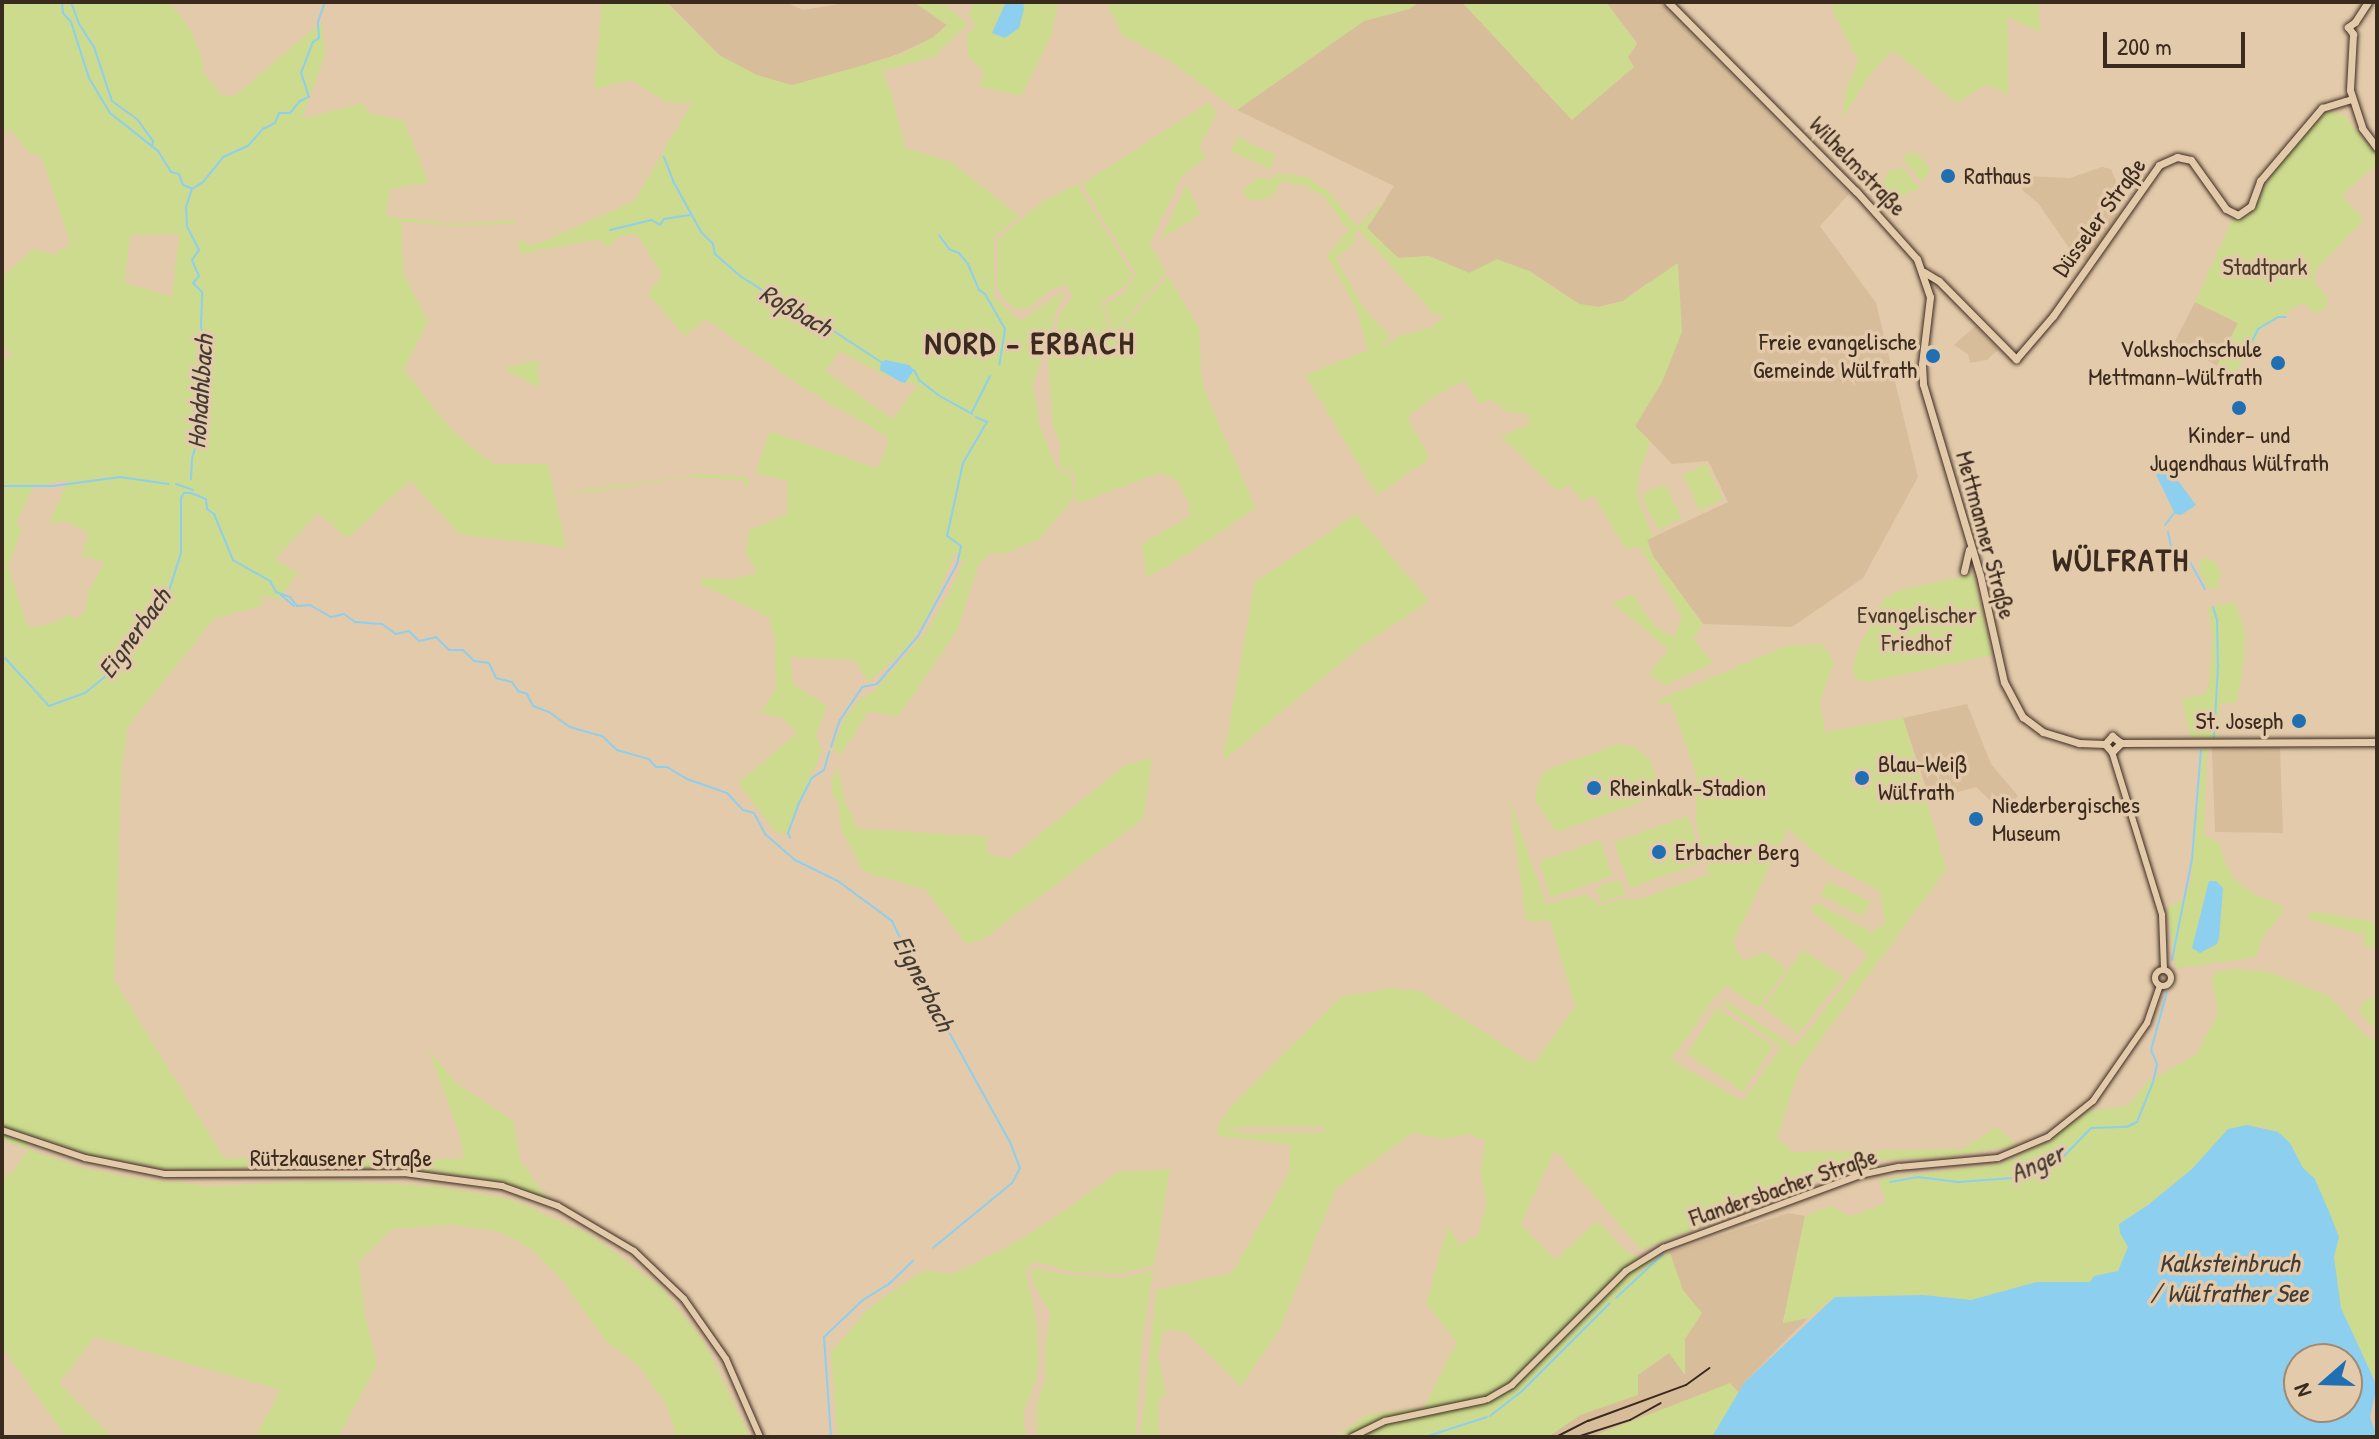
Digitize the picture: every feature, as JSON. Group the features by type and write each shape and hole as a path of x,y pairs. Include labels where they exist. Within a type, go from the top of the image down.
{"main road":[{"name":"Wilhelmstraße","path":"1668,2 1856,191 1913,253 1924,272 1945,287 2016,359"},
{"path":"2368,2 2355,22 2359,29 2353,34 2351,99 2362,128 2377,148"},
{"name":"Düsseler Straße","path":"2016,359 2053,316 2159,165 2177,157 2191,160 2226,209 2238,215 2251,206 2263,177 2322,108 2351,99"},
{"name":"Mettmanner Straße","path":"1924,272 1930,291 1922,364 1923,384 1970,544 1999,668 2016,707 2032,725 2051,736 2079,743 2105,744 2112,736 2121,743"},
{"path":"1930,291 1945,287"},
{"path":"1964,571 1970,544"},
{"path":"2105,744 2112,752 2121,743 2377,742"}],"street":[{"name":"Flandersbacher Straße","path":"1352,1437 1385,1421 1486,1400 1512,1385 1626,1271 1663,1248 1860,1175 1899,1167 1998,1158 2048,1137 2093,1101 2147,1023 2160,986 2155,976 2164,970 2162,915 2112,752"},
{"name":"Rützkausener Straße","path":"2,1130 85,1158 165,1174 404,1173 502,1186 558,1206 634,1251 684,1299 726,1359 760,1437"}],"shaded area":[{"path":"667,2 785,2 803,10 851,2 914,2 947,25 932,38 898,54 796,87 757,77 719,55"},
{"path":"1419,2 1462,2 1572,120 1637,43 1606,2 1660,2 1849,194 1820,226 1876,303 1918,477 1863,578 1792,627 1703,624 1653,556 1647,540 1728,502 1708,461 1672,464 1635,426 1662,382 1649,282 1623,301 1598,307 1579,304 1529,271 1469,273 1429,256 1398,258 1367,228 1394,186 1237,110 1364,21 1409,9"},
{"path":"2102,167 2111,169 2116,181 2117,219 2087,262 2071,251 2038,203 2022,190 2027,176 2070,178"},
{"path":"2195,302 2238,323 2217,366 2175,341"},
{"path":"1975,326 1998,350 1987,360 1970,363 1968,354 1954,345"},
{"path":"1967,704 1991,764 2018,796 2003,813 1976,787 1930,800 1903,718"},
{"path":"2212,747 2280,747 2283,833 2215,832"},
{"path":"1788,1213 1805,1216 1783,1322 1808,1318 1744,1383 1712,1437 1380,1437 1646,1260"}],"green space":[{"path":"2,2 170,2 191,31 201,55 204,74 222,95 234,96 322,22 325,55 302,119 363,103 370,114 403,120 429,182 390,189 386,217 459,224 515,220 515,223 459,226 401,222 404,275 428,321 404,369 453,432 493,464 548,464 566,547 460,535 410,481 347,538 318,513 275,559 298,573 278,600 263,595 261,606 215,618 128,726 122,764 114,980 224,1158 464,1159 459,1133 429,1051 457,1084 514,1121 520,1160 547,1198 491,1180 436,1172 370,1168 168,1169 91,1155 30,1135 28,1149 2,1140 2,362 13,354 2,347 2,277 34,249 57,255 56,251 68,248 69,239 41,156 28,152 11,130 2,135","holes":["179,234 172,297 125,283 130,235","68,480 49,524 64,521 84,530 88,534 82,556 105,562 88,592 84,612 76,620 70,614 48,625 28,627 8,566 22,528 16,525 33,487"]},
{"path":"602,2 665,2 719,55 757,75 792,85 897,56 934,37 947,25 914,2 946,5 968,24 934,57 882,71 893,97 905,148 950,161 1019,216 994,237 994,298 1021,321 1064,290 1033,385 1040,427 1057,469 1071,475 1074,497 1039,540 1003,554 990,553 978,566 957,631 899,716 868,712 840,756 833,748 843,721 858,701 875,690 926,632 954,584 963,561 955,553 930,612 909,645 869,682 854,660 790,657 794,685 827,706 816,735 822,750 786,834 776,832 738,783 797,733 783,718 761,713 776,689 775,640 769,617 701,584 702,578 731,580 757,573 746,553 749,530 787,514 788,481 755,473 770,431 876,468 886,452 888,437 799,385 706,319 685,336 648,294 662,275 638,235 620,236 608,248 596,240 520,254 517,239 529,245 538,244 634,201 692,103 666,102 632,80 594,89","holes":["839,351 882,374 918,385 892,419 826,371"]},
{"path":"975,2 1058,2 1052,34 1021,96 979,86 984,71 968,57 967,34 976,26 968,14"},
{"path":"1105,2 1419,2 1409,9 1364,21 1237,110 1170,61 1123,36"},
{"path":"1462,2 1606,2 1637,44 1628,57 1634,67 1572,120"},
{"path":"1833,2 2038,2 2040,32 2008,17 2008,95 1986,84 1957,103 1892,50 1872,72 1843,118 1846,90 1858,61 1832,9"},
{"path":"1208,103 1217,111 1199,148 1207,157 1181,177 1150,243 1166,273 1113,335 1105,304 1123,294 1136,274 1082,184"},
{"name":"Stadtpark","path":"2326,112 2343,114 2377,156 2377,164 2342,195 2364,220 2316,270 2314,281 2327,297 2328,306 2315,314 2304,302 2260,330 2252,350 2229,380 2217,371 2217,366 2238,323 2195,302 2233,219 2248,216 2284,154"},
{"path":"1237,137 1276,155 1270,169 1231,152"},
{"path":"1910,153 1918,154 1929,168 1930,172 1921,181 1902,157"},
{"path":"1903,168 1921,190 1907,192 1889,213 1879,189 1890,170"},
{"path":"1276,174 1305,176 1327,190 1357,227 1386,199 1367,228 1398,258 1429,256 1469,273 1497,259 1529,271 1579,304 1598,307 1623,301 1678,263 1682,332 1662,382 1635,426 1650,441 1639,473 1637,496 1653,537 1647,540 1653,556 1703,624 1693,639 1713,663 1664,686 1649,673 1669,649 1612,603 1633,595 1654,626 1674,637 1682,617 1640,547 1625,549 1594,495 1583,501 1569,485 1558,491 1501,436 1530,424 1527,414 1508,412 1490,399 1479,404 1466,381 1440,392 1407,417 1430,458 1377,495 1305,375 1368,350 1355,306 1327,256 1348,231 1324,196 1304,186 1283,181 1269,199 1248,200 1243,189 1258,178 1271,179","holes":["1357,228 1435,315 1445,316 1430,328 1397,337 1381,348 1390,335 1366,311 1336,259 1353,244"]},
{"path":"1077,184 1132,274 1127,284 1102,302 1111,339 1168,276 1199,327 1201,375 1205,392 1256,508 1146,578 1142,544 1189,517 1189,502 1176,480 1160,473 1076,504 1074,473 1060,467 1060,445 1053,427 1048,363 1060,314 1073,296 1066,286 1053,288 1028,309 1014,309 1003,299 997,286 998,238 1041,203"},
{"path":"1187,184 1200,215 1161,239"},
{"path":"537,360 540,388 504,368"},
{"path":"1706,464 1723,499 1700,511 1683,475"},
{"path":"701,474 748,477 749,488 742,480 684,477 592,492 565,493"},
{"path":"1665,484 1682,519 1658,530 1641,495"},
{"path":"1356,514 1429,601 1356,650 1223,761 1255,582"},
{"path":"2205,557 2216,563 2221,573 2218,588 2208,588 2197,565"},
{"name":"Evangelischer Friedhof","path":"1973,574 1992,655 1869,682 1856,680 1853,668 1858,650 1884,598 1901,590"},
{"path":"2235,602 2245,632 2237,703 2220,703 2218,738 2190,737 2182,699 2204,694 2209,687 2213,637 2208,608"},
{"path":"1822,644 1834,662 1820,703 1825,732 1903,718 1946,870 1800,1068 1777,1138 1793,1152 1962,1149 1997,1127 2016,1145 1952,1156 1879,1160 1796,1187 1641,1250 1555,1150 1521,1224 1555,1260 1597,1221 1626,1252 1642,1259 1670,1253 1683,1290 1702,1313 1685,1339 1685,1375 1669,1353 1638,1375 1638,1395 1580,1415 1548,1437 1337,1437 1366,1415 1424,1407 1457,1342 1426,1304 1448,1225 1460,1245 1479,1234 1486,1204 1481,1171 1485,1141 1470,1134 1446,1139 1413,1133 1336,1188 1280,1329 1241,1386 1186,1332 1163,1330 1158,1357 1166,1393 1158,1402 1159,1437 1141,1437 1156,1290 1232,1273 1290,1171 1290,1144 1218,1136 1217,1127 1233,1104 1341,997 1392,988 1419,991 1534,1064 1575,1006 1550,920 1526,921 1509,796 1546,905 1586,894 1600,906 1624,899 1634,901 1709,874 1696,823 1697,777 1672,705 1654,702 1785,646","holes":["1788,829 1826,862 1880,891 1885,924 1871,932 1816,902 1811,911 1868,955 1795,1047 1726,1001 1723,1005 1781,1047 1743,1101 1671,1060 1714,998 1727,986 1758,1008 1787,969 1764,952 1743,961 1733,942","1323,1126 1323,1132 1245,1134 1224,1128"]},
{"name":"Rheinkalk-Stadion","path":"1619,744 1635,747 1651,761 1655,777 1650,791 1653,798 1557,832 1536,802 1536,789 1542,776 1553,767"},
{"path":"2207,748 2204,835 2219,843 2226,865 2236,880 2252,893 2282,906 2282,913 2261,939 2256,957 2176,968 2167,908 2186,897 2191,880 2203,749"},
{"path":"1152,758 1144,818 982,940 966,944 926,890 864,872 842,831 838,800 833,798 831,781 838,767 845,802 858,829 986,836 988,854 1010,859 1125,765"},
{"name":"Erbacher Berg","path":"1688,816 1704,862 1630,888 1614,842"},
{"name":"Erbacher Berg","path":"1600,840 1612,876 1551,898 1539,862"},
{"path":"1619,879 1625,894 1602,903 1596,888"},
{"path":"1828,881 1870,901 1863,916 1821,896"},
{"path":"2310,911 2377,922 2377,949 2363,945 2365,935 2308,919"},
{"path":"1803,950 1844,977 1798,1034 1763,1007"},
{"path":"2236,969 2269,972 2329,996 2366,1036 2377,1042 2377,1386 2363,1356 2363,1343 2357,1343 2341,1308 2334,1257 2339,1237 2315,1179 2303,1168 2290,1143 2263,1126 2228,1129 2192,1169 2135,1215 2120,1233 2128,1247 2118,1271 2094,1276 2090,1282 2037,1282 1971,1300 1923,1295 1835,1297 1808,1318 1783,1323 1805,1216 1831,1206 1851,1217 1886,1203 1879,1179 2000,1164 2048,1142 2088,1111 2128,1106 2147,1082 2196,1055 2218,1013 2212,980 2215,972"},
{"path":"2377,996 2377,1031 2358,1011 2365,1000"},
{"path":"1717,1008 1773,1046 1743,1092 1687,1054"},
{"path":"28,1149 80,1167 132,1178 211,1186 323,1181 435,1186 510,1199 591,1235 661,1287 704,1342 750,1437 676,1437 668,1407 638,1365 605,1340 562,1280 532,1249 497,1231 449,1225 392,1229 359,1261 364,1310 377,1365 338,1437 255,1437 281,1390 95,1337 59,1383 112,1437 66,1437 2,1347 2,1177 12,1173"},
{"path":"1170,1169 1154,1265 1122,1273 1074,1272 1036,1262 1025,1269 1037,1324 1039,1359 1037,1378 1023,1414 1026,1437 838,1437 831,1352 870,1307 924,1270 953,1274 1001,1250 1044,1225 1118,1172"},
{"path":"1030,1270 1068,1275 1124,1278 1153,1270 1141,1348 1136,1437 1037,1437 1037,1404 1046,1378 1045,1352 1051,1312 1035,1288"},
{"path":"1730,1383 1739,1393 1712,1437 1591,1437"}],"water":[{"path":"1006,2 1023,2 1024,9 1019,28 1005,38 992,33"},
{"path":"886,360 909,365 914,370 905,383 880,370 881,362"},
{"path":"2150,462 2162,462 2167,466 2196,505 2181,515 2175,514"},
{"path":"2209,881 2216,881 2223,888 2219,938 2217,944 2200,953 2192,948"},
{"name":"Kalksteinbruch / Wülfrather See","path":"2247,1125 2278,1132 2290,1143 2303,1168 2315,1179 2339,1237 2334,1257 2341,1308 2357,1343 2283,1343 2283,1423 2363,1423 2363,1356 2377,1386 2370,1417 2377,1437 1712,1437 1744,1383 1835,1297 1923,1295 1971,1300 2037,1282 2090,1282 2094,1276 2118,1271 2128,1247 2119,1224 2192,1169 2228,1129"}],"waterway":[{"path":"62,2 63,13 71,22 89,78 110,113 158,151 171,172 179,174 183,185 191,188"},
{"path":"71,2 79,24 94,47 112,101 137,119 153,141 152,147"},
{"name":"Hohdahlbach","path":"191,479 192,458 201,431 194,410 203,380 201,348 205,341 201,327 202,292 193,283 199,276 192,260 199,250 187,226 186,207 192,189 203,182 223,157 248,146 263,129 275,123 279,113 290,113 300,101 309,97 301,73 313,42 319,38 318,22 325,2"},
{"name":"Roßbach","path":"664,157 673,181 701,232 713,244 715,254 740,276 786,305 792,314 801,312 808,322 835,332 881,362"},
{"path":"610,230 652,220 660,225 664,219 690,215"},
{"path":"939,235 949,249 959,253 968,264 979,290 985,294 1005,329 999,365"},
{"path":"2239,353 2250,346 2258,329 2278,317 2286,317"},
{"name":"Roßbach","path":"914,370 919,380 938,395 972,414"},
{"path":"972,412 990,376"},
{"name":"Roßbach","path":"831,747 840,720 862,687 877,684 918,636 957,564 961,546 947,536 963,463 987,422 976,417"},
{"path":"2,486 53,486 120,477 169,484"},
{"path":"176,484 193,490"},
{"name":"Eignerbach","path":"5,658 49,706 85,693 105,677 167,597 181,553 181,498 184,493 191,493 206,499 207,509 214,514 233,560 270,581 276,592 290,597 297,606 310,605 331,617 344,614 355,622 382,624 396,634 409,631 419,641 436,637 449,650 463,650 474,661 489,663 496,678 512,682 518,691 527,694 533,706 549,712 570,727 602,736 617,750 649,759 656,767 667,767 687,779 727,793 743,810 754,813 765,834 795,860 838,881 892,921 919,978 1010,1142 1020,1168 1012,1183 933,1248"},
{"name":"Anger","path":"2165,525 2174,513"},
{"name":"Anger","path":"2168,532 2173,555 2190,562 2205,589"},
{"name":"Eignerbach","path":"281,595 294,606"},
{"name":"Anger","path":"2213,607 2217,620 2218,666 2214,737"},
{"name":"Anger","path":"2172,960 2192,859 2201,750"},
{"name":"Roßbach","path":"790,838 788,833 798,805 812,778 824,770 829,752"},
{"name":"Anger","path":"1890,1182 1918,1177 1958,1182 2013,1178 2064,1156 2091,1128 2127,1127 2137,1122 2153,1082 2157,1064 2151,1050 2167,992"},
{"name":"Anger","path":"1616,1298 1663,1254"},
{"name":"Eignerbach","path":"831,1437 824,1337 863,1300 890,1283 913,1261"},
{"name":"Anger","path":"1490,1416 1522,1391 1610,1303"},
{"name":"Anger","path":"1425,1437 1487,1417"}],"railway":[{"path":"1556,1437 1588,1421 1686,1385 1709,1368"},
{"path":"1577,1437 1630,1420 1661,1403"}],"place":[{"name":"Rathaus","path":"1948,176"},
{"name":"Freie evangelische Gemeinde Wülfrath","path":"1933,356"},
{"name":"Volkshochschule Mettmann-Wülfrath","path":"2278,363"},
{"name":"Kinder- und Jugendhaus Wülfrath","path":"2239,408"},
{"name":"St. Joseph","path":"2299,721"},
{"name":"Blau-Weiß Wülfrath","path":"1862,778"},
{"name":"Rheinkalk-Stadion","path":"1594,788"},
{"name":"Niederbergisches Museum","path":"1976,819"},
{"name":"Erbacher Berg","path":"1659,852"}],"district":[{"name":"NORD - ERBACH","path":"1030,343"},
{"name":"WÜLFRATH","path":"2121,560"}]}
